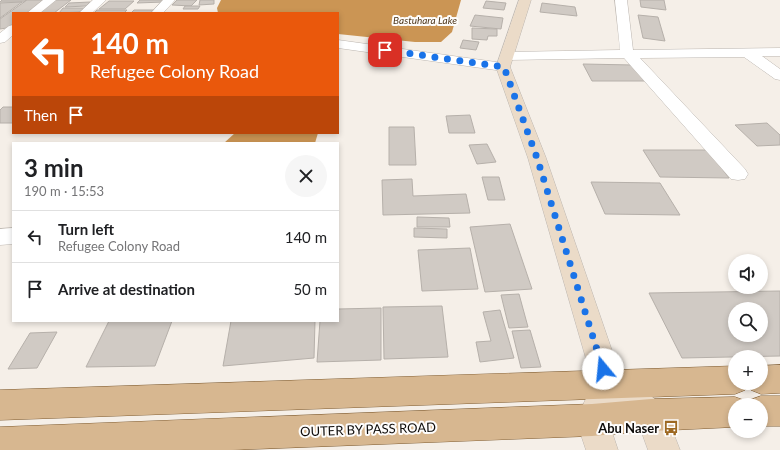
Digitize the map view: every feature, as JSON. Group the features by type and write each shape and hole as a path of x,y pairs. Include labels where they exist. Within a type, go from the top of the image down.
{"main road":[{"path":"525,0 506,62 608,384 651,415 664,450"},
{"path":"768,380 780,379"},
{"path":"0,405 728,380"},
{"path":"602,450 592,420 608,384"},
{"path":"768,411 780,411"},
{"name":"OUTER BY PASS ROAD","path":"0,443 592,420 651,415 728,412"}],"street":[{"path":"34,12 50,0"},
{"path":"86,12 100,0"},
{"path":"158,12 169,0"},
{"path":"621,0 627,53 738,174"},
{"path":"0,39 12,30"},
{"path":"0,43 12,43"},
{"path":"339,44 506,62 627,53 780,52"},
{"path":"747,52 780,76"},
{"path":"0,237 12,236"}],"water":[{"name":"Bastuhara Lake","path":"221,0 461,0 452,32 441,42 415,42 339,34 339,12 218,12 217,8"},
{"path":"234,134 318,134 315,142 225,142"}],"building":[{"path":"2,0 26,0 24,2 0,2"},
{"path":"27,0 48,0 32,12 12,12 12,27 0,29 0,19"},
{"path":"54,0 71,0 55,12 38,12"},
{"path":"140,0 166,0 164,2 137,3"},
{"path":"177,0 197,0 191,6 172,5"},
{"path":"200,0 214,0 214,4 199,5"},
{"path":"640,0 664,0 666,10 641,7"},
{"path":"109,1 134,1 125,9 99,9"},
{"path":"486,1 506,3 504,10 483,8"},
{"path":"22,2 0,18 0,3"},
{"path":"90,2 86,6 65,7 69,3"},
{"path":"542,3 575,7 577,16 540,12"},
{"path":"185,6 200,6 198,9 183,9"},
{"path":"63,8 84,8 80,12 60,12"},
{"path":"97,10 127,10 125,12 95,12"},
{"path":"134,10 155,10 153,12 132,12"},
{"path":"475,15 503,18 501,29 470,26"},
{"path":"638,15 658,17 665,41 643,38"},
{"path":"472,28 497,29 497,36 488,36 487,40 472,39"},
{"path":"463,40 479,42 476,50 460,48"},
{"path":"583,64 633,65 645,81 592,81"},
{"path":"3,107 12,107 12,123 0,123 0,110"},
{"path":"470,115 475,133 449,133 446,116"},
{"path":"767,123 780,135 780,145 757,146 735,125"},
{"path":"389,127 414,127 416,165 389,165"},
{"path":"487,144 496,162 477,164 469,145"},
{"path":"643,150 708,150 729,178 660,177"},
{"path":"482,177 499,177 505,200 488,200"},
{"path":"412,179 413,196 466,194 470,213 383,215 382,180"},
{"path":"591,182 660,183 680,215 605,214"},
{"path":"417,217 449,218 450,227 417,227"},
{"path":"510,224 532,289 485,292 470,227"},
{"path":"414,228 447,229 447,238 414,237"},
{"path":"470,248 478,289 422,291 418,250"},
{"path":"768,291 780,291 780,356 768,356 768,350 728,350 728,357 682,358 649,293 728,292 728,294 768,294"},
{"path":"519,294 528,327 509,328 501,295"},
{"path":"442,306 448,357 384,359 383,307"},
{"path":"381,308 381,360 317,362 320,322 339,322 339,309"},
{"path":"500,310 514,358 480,362 476,342 491,341 483,312"},
{"path":"108,322 172,322 155,366 86,367"},
{"path":"231,322 315,322 314,358 223,366"},
{"path":"530,330 541,367 521,368 512,331"},
{"path":"57,332 37,368 8,369 30,333"}],"place":[{"name":"Abu Naser","path":"671,428"}],"route":[{"path":"385,50 504,67 537,158 603,369"}]}
